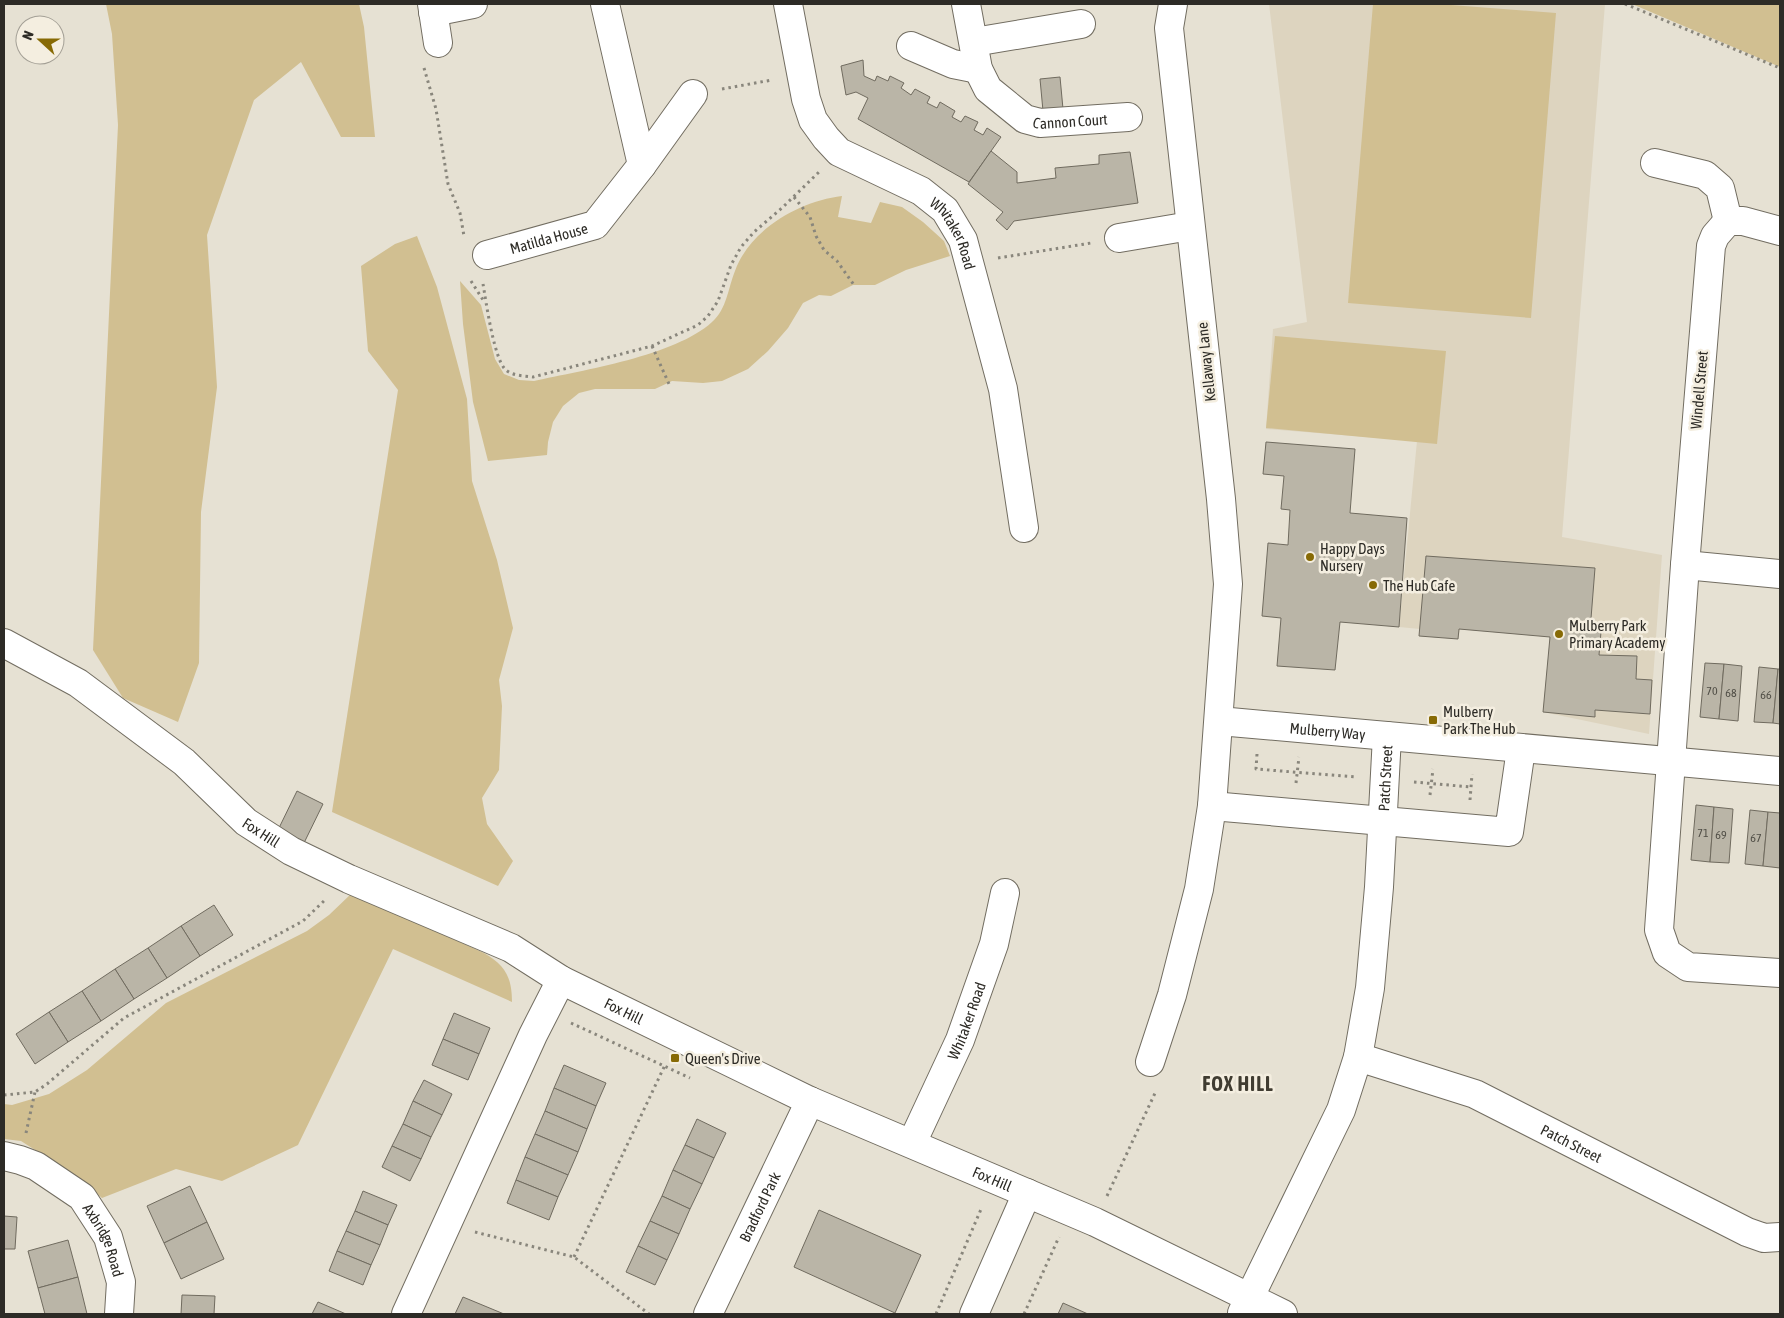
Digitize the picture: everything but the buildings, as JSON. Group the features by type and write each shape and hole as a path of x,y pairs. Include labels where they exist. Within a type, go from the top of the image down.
{"street":[{"path":"430,52 432,8 473,4"},
{"path":"605,4 642,165"},
{"name":"Whitaker Road","path":"788,4 800,75 813,120 826,138 839,152 921,191 945,210 963,240 1003,389 1024,528"},
{"name":"Cannon Court","path":"966,4 978,69 988,89 1026,119 1040,123 1128,117"},
{"name":"Kellaway Lane","path":"1173,4 1168,28 1222,499 1228,584 1219,721"},
{"path":"974,42 1081,24"},
{"path":"910,46 953,64 978,69"},
{"name":"Matilda House","path":"487,255 595,225 642,165 692,94"},
{"path":"1655,163 1705,175 1720,188 1728,221 1743,221 1780,231"},
{"name":"Windell Street","path":"1672,762 1685,565 1711,246 1715,236 1728,221"},
{"path":"1119,238 1190,226"},
{"path":"1685,565 1780,574"},
{"name":"Fox Hill","path":"4,643 78,683 184,762 246,822 291,851 349,879 511,948 561,980 810,1100 1082,1217 1245,1306 1283,1314"},
{"path":"1150,1062 1172,995 1199,888 1212,806 1219,721"},
{"name":"Mulberry Way","path":"1219,721 1780,772"},
{"name":"Patch Street","path":"1245,1306 1341,1110 1358,1057 1370,988 1379,887 1388,736"},
{"path":"1212,806 1509,832 1521,749"},
{"path":"1672,762 1659,930 1667,953 1688,967 1780,973"},
{"name":"Whitaker Road","path":"912,1143 960,1040 994,944 1004,893"},
{"path":"406,1314 533,1035 561,980"},
{"name":"Patch Street","path":"1358,1057 1475,1094 1747,1232 1764,1238 1780,1237"},
{"name":"Bradford Park","path":"708,1314 810,1100"},
{"name":"Axbridge Road","path":"12,1158 36,1166 82,1197 108,1237 121,1282 119,1314"},
{"path":"974,1314 1027,1193"}],"path":[{"path":"1624,4 1780,68"},
{"path":"430,52 436,108 448,184 460,213 464,239"},
{"path":"692,94 800,75"},
{"path":"487,255 479,260 486,303 499,357 506,370 517,375 533,378 652,346 698,325 708,316 718,301 731,266 741,247 754,232 794,197 839,152"},
{"path":"794,197 810,217 816,236 824,250 837,261 854,285"},
{"path":"968,263 1119,238"},
{"path":"469,278 486,303"},
{"path":"652,346 669,384"},
{"path":"1260,725 1256,769 1384,778 1471,787"},
{"path":"1292,814 1302,729"},
{"path":"1426,826 1436,741"},
{"path":"1466,828 1475,745"},
{"path":"4,1095 35,1092 47,1084 124,1018 303,921 349,879"},
{"path":"574,1256 678,1038"},
{"path":"1024,1314 1159,1085 1150,1062"},
{"path":"12,1158 35,1092"},
{"path":"936,1314 994,1179"},
{"path":"446,1224 574,1256 649,1314"}],"shaded area":[{"path":"106,4 359,4 364,27 375,137 341,137 301,62 254,100 207,235 217,387 201,512 199,663 178,722 123,698 93,650 118,125 112,34"},
{"path":"1269,4 1605,4 1562,537 1662,555 1649,734 1543,712 1550,637 1460,629 1458,639 1419,636 1420,629 1399,627 1417,441 1266,429 1273,329 1307,322"},
{"path":"1373,4 1438,4 1556,13 1531,318 1348,303"},
{"path":"1632,4 1780,4 1780,67"},
{"path":"842,196 838,217 871,223 880,202 902,207 923,222 944,241 950,256 906,270 875,285 853,285 831,296 819,295 803,303 788,328 768,351 748,369 722,381 703,383 672,381 655,389 595,389 579,393 563,406 553,422 547,455 488,461 473,402 463,324 460,281 481,305 495,359 504,374 519,380 534,381 602,366 652,353 696,334 712,322 721,311 742,256 764,230 778,220 810,204"},
{"path":"417,236 437,287 467,399 472,481 497,560 513,628 499,680 502,706 499,770 482,798 487,824 513,861 498,886 332,812 398,390 368,351 361,266 395,244"},
{"path":"1275,336 1446,351 1437,444 1266,428"},
{"path":"352,893 484,953 497,962 506,973 511,985 512,1002 393,949 298,1145 222,1181 176,1169 102,1198 76,1176 21,1141 4,1139 4,1104 12,1105 49,1094 87,1070 166,1003 307,931 329,915"}],"place":[{"name":"Happy Days Nursery","path":"1310,557"},
{"name":"The Hub Cafe","path":"1373,585"},
{"name":"Mulberry Park Primary Academy","path":"1559,634"},
{"name":"Mulberry Park The Hub","path":"1433,720"},
{"name":"Queen's Drive","path":"675,1058"}],"district":[{"name":"FOX HILL","path":"1238,1083"}]}
